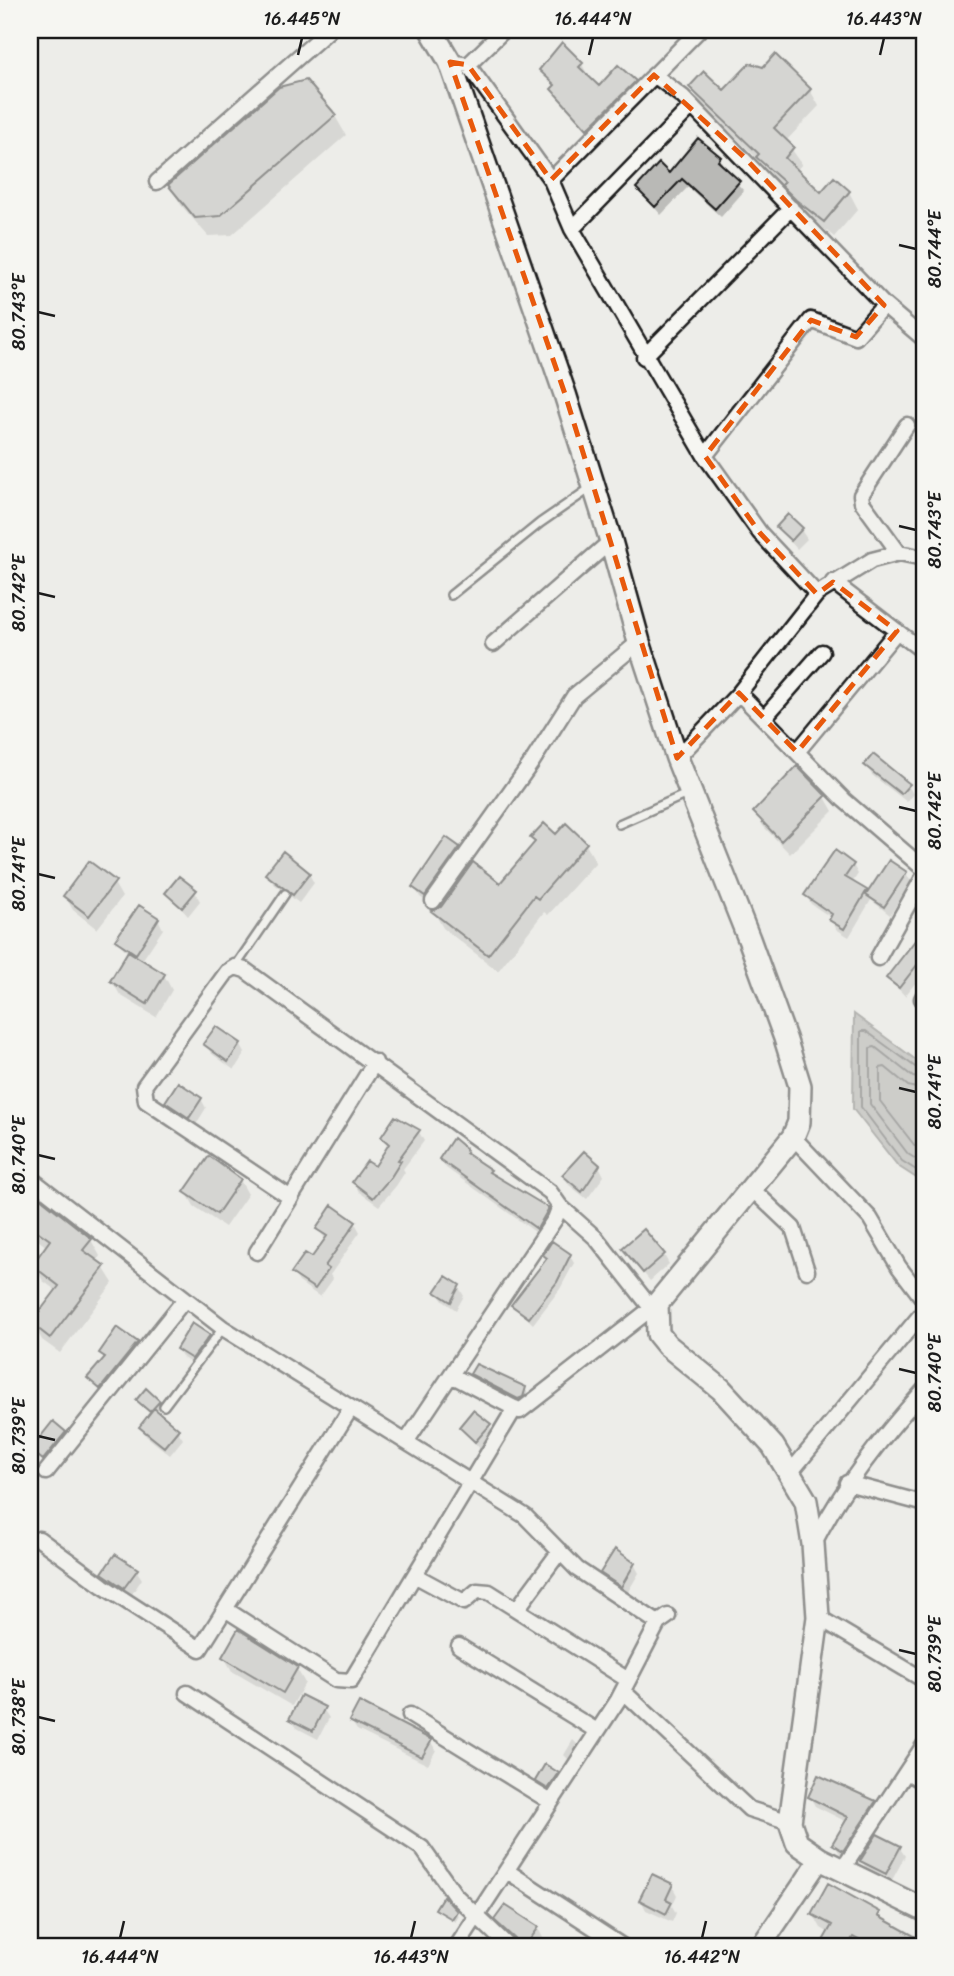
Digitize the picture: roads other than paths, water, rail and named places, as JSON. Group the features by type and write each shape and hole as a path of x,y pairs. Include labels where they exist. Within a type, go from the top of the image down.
{"main road":[{"path":"431,30 459,64 594,486 639,642 677,758 750,939 800,1086 799,1122 793,1137 754,1190 655,1306 658,1334 667,1345 721,1389 773,1446 806,1501 813,1544 818,1617 790,1822 797,1843 820,1859 924,1910"}],"street":[{"path":"158,182 329,30"},
{"path":"504,30 459,64 551,180 572,229 705,456 760,533 817,593"},
{"path":"551,180 699,30"},
{"path":"654,75 745,158 884,305 924,339"},
{"path":"572,229 691,107"},
{"path":"644,356 791,208"},
{"path":"705,456 811,320 856,337 884,305"},
{"path":"899,553 862,502 861,495 907,425"},
{"path":"493,644 611,541"},
{"path":"677,758 739,693 817,593 872,560 899,553 924,558"},
{"path":"833,582 924,652"},
{"path":"797,752 897,631"},
{"path":"433,901 532,762 574,696 639,642"},
{"path":"764,718 822,652"},
{"path":"739,693 844,800 924,869"},
{"path":"878,958 924,876"},
{"path":"291,1198 146,1101 143,1093 144,1086 227,972 236,967 245,970 375,1062 550,1192 560,1206 596,1238 655,1306 520,1411 451,1375"},
{"path":"257,1252 375,1062"},
{"path":"793,1137 870,1218 898,1267 924,1300"},
{"path":"30,1178 223,1328 525,1516 577,1569 663,1619 597,1731 457,1946"},
{"path":"754,1190 793,1228 807,1271"},
{"path":"405,1442 555,1219 560,1206"},
{"path":"46,1472 185,1299"},
{"path":"789,1474 924,1311"},
{"path":"813,1544 847,1483 924,1390"},
{"path":"35,1537 103,1586 200,1649 351,1408"},
{"path":"225,1609 336,1680 344,1683 358,1674 515,1408"},
{"path":"847,1483 924,1501"},
{"path":"517,1609 559,1551"},
{"path":"416,1576 459,1600 469,1601 482,1589 517,1609 625,1685 749,1809 790,1822"},
{"path":"818,1617 923,1675"},
{"path":"459,1646 597,1731"},
{"path":"187,1693 422,1848 455,1895 508,1946"},
{"path":"410,1714 551,1802"},
{"path":"842,1870 924,1745"},
{"path":"907,1772 924,1782"},
{"path":"761,1946 820,1859"},
{"path":"507,1871 622,1946"}],"lane":[{"path":"451,595 540,523 594,486"},
{"path":"619,824 691,792"},
{"path":"236,967 285,894"},
{"path":"164,1406 223,1328"}],"water":[{"path":"854,1014 924,1066 924,1183 898,1166 853,1109"}]}
